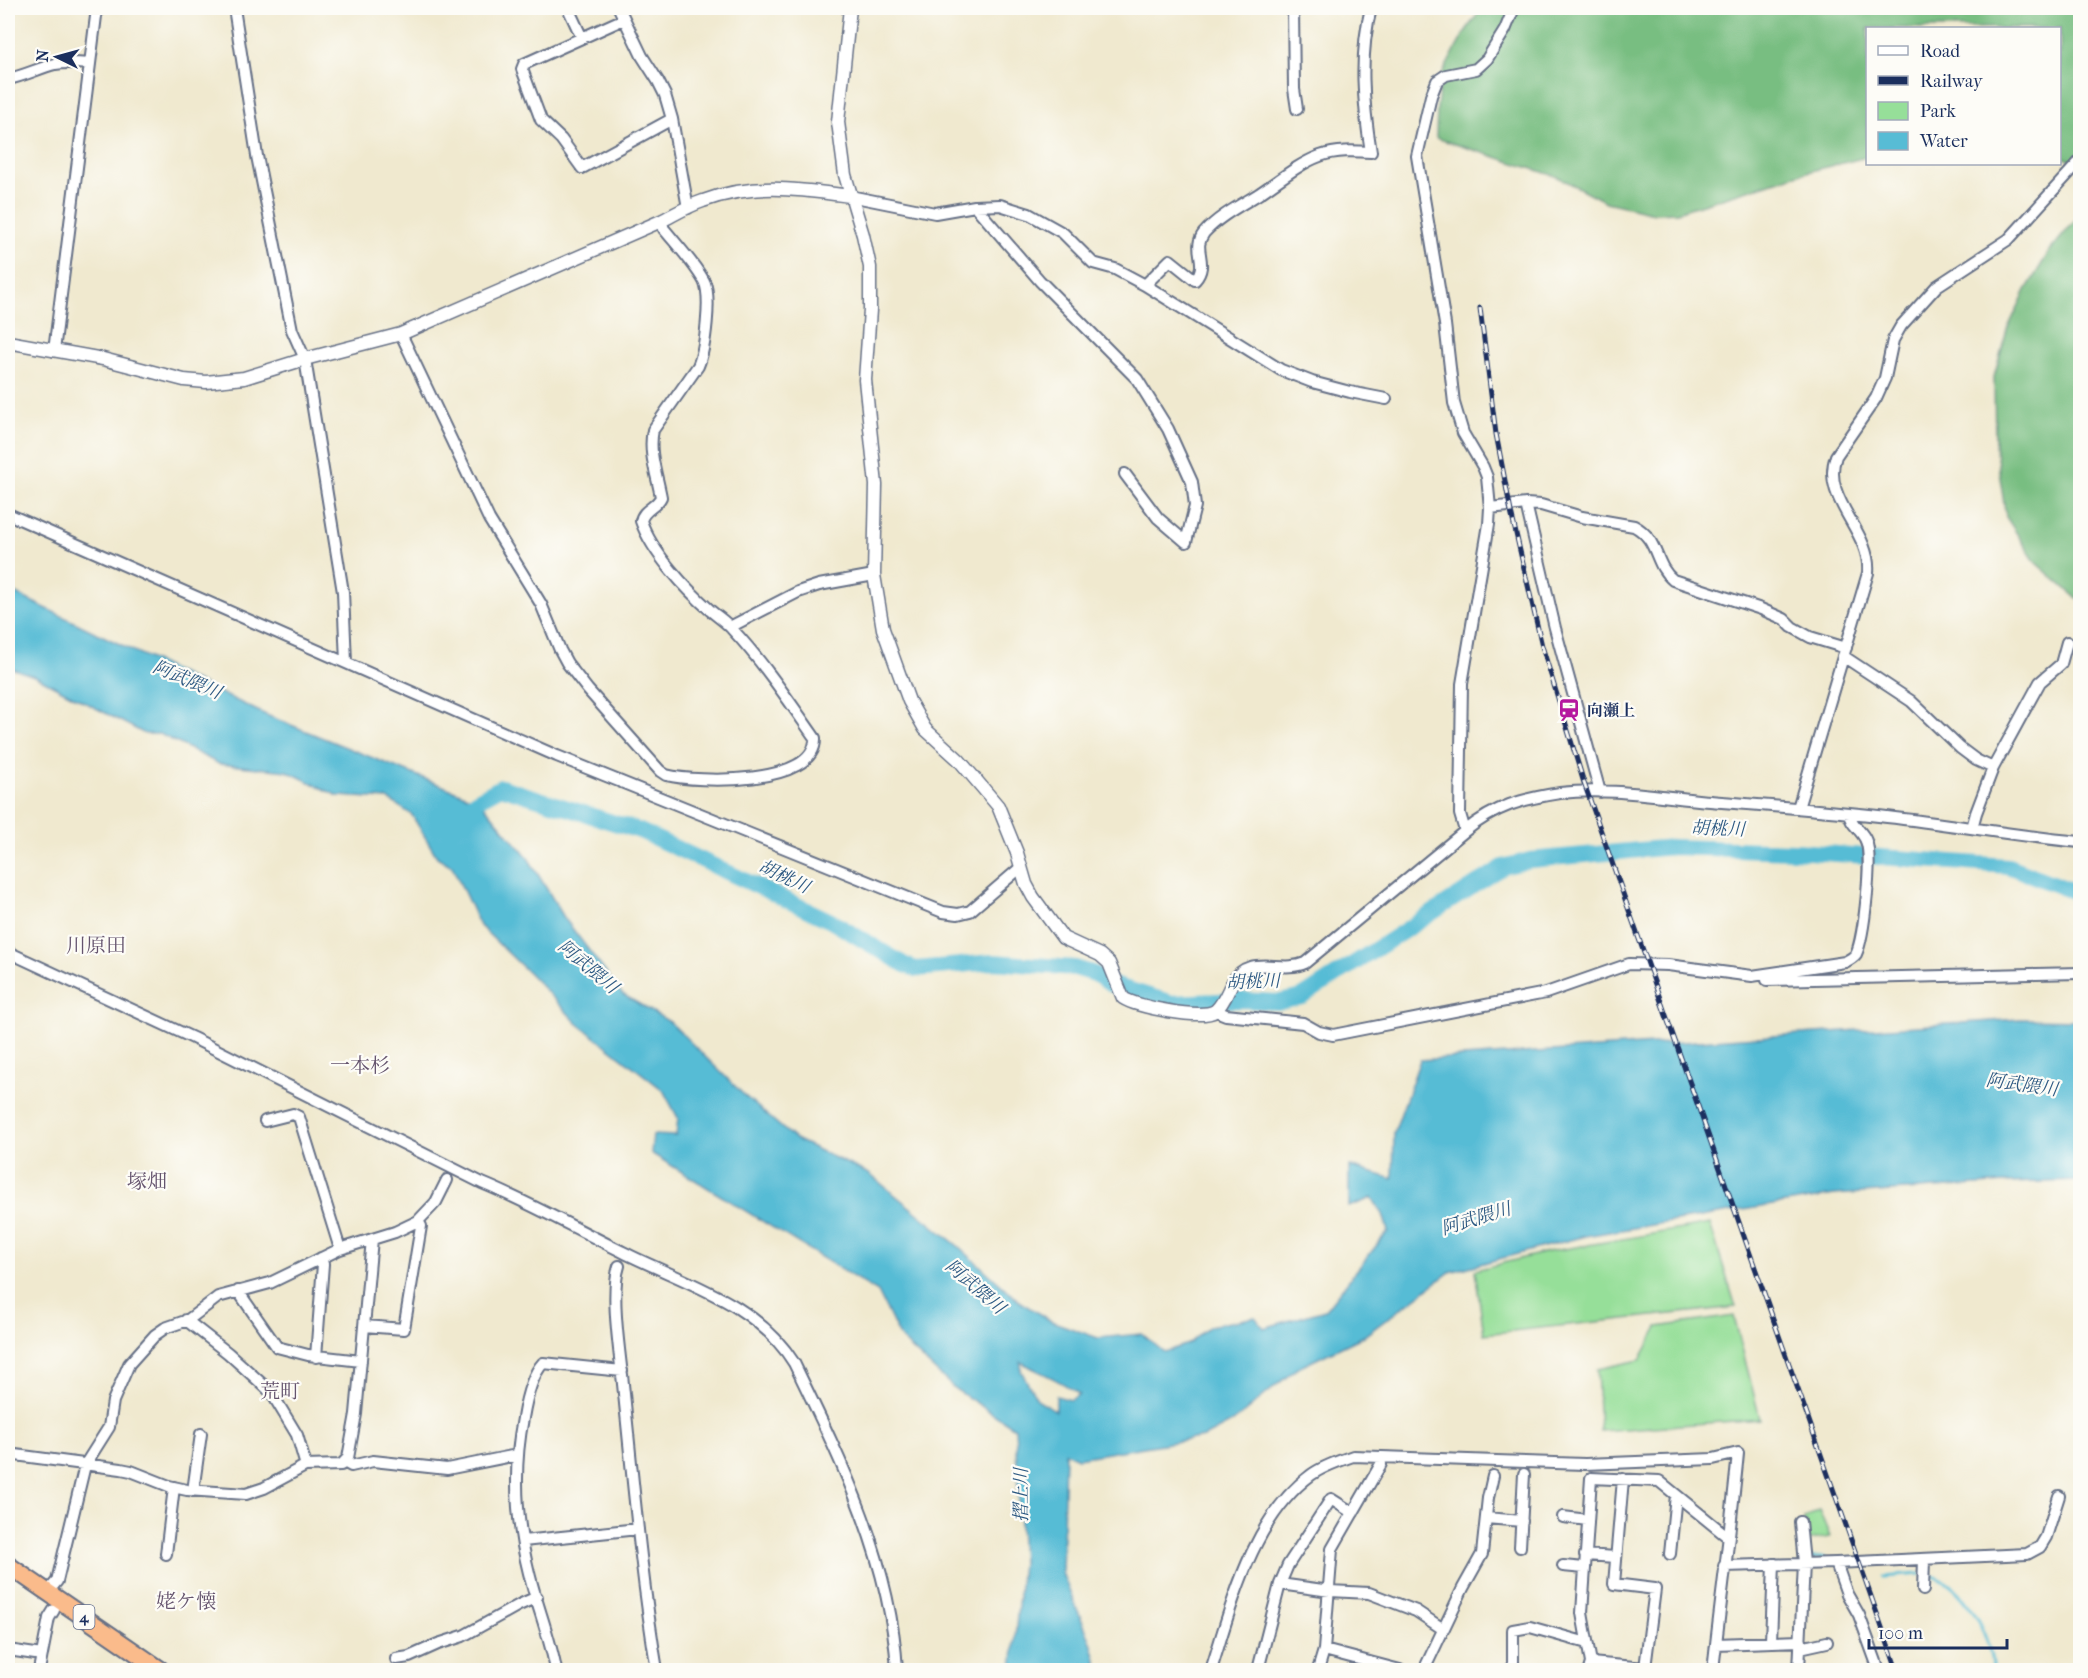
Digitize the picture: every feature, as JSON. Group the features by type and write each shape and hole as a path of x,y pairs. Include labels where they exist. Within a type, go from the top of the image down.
{"highway":[{"name":"4","path":"8,1564 161,1671"},
{"name":"4","path":"8,1578 142,1671"}],"street":[{"path":"54,351 97,8"},
{"path":"234,8 259,167 292,330 305,359 343,592 346,662"},
{"path":"568,8 582,38"},
{"path":"620,8 642,56 658,81 672,119 688,208"},
{"path":"850,8 838,122 845,175 870,267 870,310 865,380 876,485 874,575 883,629 909,701 925,729 959,759 998,806 1032,897 1063,938 1100,955 1109,963 1123,999 1136,1004 1199,1014 1218,1008 1236,975 1249,966 1257,964 1294,967 1310,960 1490,812 1507,804 1563,793 1600,792 1798,808 2080,842"},
{"path":"1293,8 1294,89 1297,109"},
{"path":"1145,285 1170,260 1195,280 1202,268 1203,262 1198,245 1203,234 1219,220 1289,173 1327,154 1349,151 1371,152 1362,87 1371,8"},
{"path":"1465,831 1460,814 1462,684 1490,508 1487,477 1463,434 1454,403 1445,324 1417,156 1431,96 1437,81 1446,75 1476,69 1487,59 1514,8"},
{"path":"624,19 524,64 522,69 541,120 561,139 582,168 672,119"},
{"path":"8,79 21,77 63,62 90,64"},
{"path":"1798,808 1868,568 1865,551 1832,481 1832,467 1836,456 1876,398 1885,378 1893,340 1901,326 1937,286 2009,239 2080,161"},
{"path":"8,342 103,359 184,380 206,382 244,378 305,359 402,334 718,196 761,188 781,188 850,196 935,213 975,206 1000,205 1029,214 1063,233 1093,263 1114,269 1145,285 1281,370 1350,392 1386,399"},
{"path":"975,206 1040,281 1137,379 1168,429 1192,482 1195,506 1186,542 1158,518 1125,474"},
{"path":"402,334 489,519 541,604 567,663 588,690 666,775 714,781 789,770 808,757 815,747 815,738 765,667 730,627 702,602 667,564 649,538 641,521 644,514 661,497 651,442 653,430 698,366 706,316 705,284 664,229 661,221"},
{"path":"1490,508 1526,504 1541,505 1582,517 1634,526 1641,530 1651,542 1666,573 1673,580 1691,588 1761,609 1784,619 1792,627 1810,637 1844,652 1911,701 1960,748 1976,760 1993,768"},
{"path":"1526,504 1555,628 1600,792"},
{"path":"8,514 556,756 943,912 958,914 970,911 1020,868"},
{"path":"730,627 798,592 819,585 874,575"},
{"path":"1972,828 1993,768 2040,682 2061,663 2067,642"},
{"path":"1752,976 1839,964 1852,959 1856,954 1864,925 1867,845 1865,838 1851,821 1849,813"},
{"path":"8,952 194,1038 482,1183 522,1199 623,1252 733,1304 760,1323 784,1348 794,1363 857,1501 887,1595 897,1671"},
{"path":"1218,1008 1227,1015 1303,1023 1319,1032 1333,1035 1546,993 1629,964 1662,965 1768,980 2080,973"},
{"path":"265,1121 293,1114 299,1117 340,1249"},
{"path":"48,1592 57,1581 85,1465 109,1427 113,1401 129,1364 155,1335 165,1328 186,1320 218,1297 270,1283 340,1249 418,1221 436,1202 447,1180"},
{"path":"364,1326 404,1329 421,1226 418,1221"},
{"path":"8,1454 131,1470 174,1487 218,1494 254,1493 306,1466 341,1465 348,1458 356,1414 372,1239"},
{"path":"316,1356 323,1264 321,1258"},
{"path":"619,1266 615,1285 622,1371 642,1572 657,1671"},
{"path":"238,1291 277,1347 316,1356 361,1361"},
{"path":"186,1320 272,1392 297,1435 306,1466"},
{"path":"556,1671 548,1633 529,1574 518,1497 517,1455 527,1398 543,1363 622,1371"},
{"path":"193,1491 201,1434"},
{"path":"1211,1671 1235,1594 1246,1565 1263,1533 1296,1489 1312,1474 1329,1465 1353,1456 1585,1464 1713,1459 1738,1454 1713,1671"},
{"path":"344,1462 351,1466 373,1461 447,1468 517,1455"},
{"path":"1318,1671 1324,1650 1332,1549 1381,1464"},
{"path":"1520,1547 1524,1474"},
{"path":"1424,1671 1482,1554 1493,1476"},
{"path":"1623,1479 1614,1584 1655,1589 1645,1668 1590,1667 1582,1612 1592,1478 1623,1479 1659,1481 1728,1537"},
{"path":"166,1554 174,1487"},
{"path":"1670,1554 1676,1495"},
{"path":"1724,1566 2027,1554 2040,1547 2043,1542 2059,1497"},
{"path":"1258,1671 1280,1584 1297,1550 1332,1499 1353,1513"},
{"path":"1563,1517 1588,1520"},
{"path":"1486,1518 1522,1521"},
{"path":"1799,1671 1804,1563 1800,1522"},
{"path":"523,1541 638,1529"},
{"path":"1585,1555 1616,1557"},
{"path":"1923,1590 1924,1559"},
{"path":"1836,1563 1847,1594 1859,1615 1879,1671"},
{"path":"1771,1641 1774,1564"},
{"path":"1563,1566 1584,1568"},
{"path":"1280,1584 1330,1591 1369,1593 1416,1611 1443,1629"},
{"path":"396,1659 463,1636 537,1597"},
{"path":"39,1671 50,1618 54,1610"},
{"path":"1513,1671 1514,1630 1530,1627 1587,1643"},
{"path":"1716,1644 1771,1641 1800,1644 1827,1642"},
{"path":"8,1650 42,1655"},
{"path":"1324,1650 1400,1671"}],"green space":[{"path":"1482,8 2080,8 2080,163 2061,157 2061,27 1866,27 1866,157 1799,174 1677,212 1654,213 1606,202 1558,177 1436,138 1441,76 1465,32"},
{"path":"2080,190 2080,601 2036,563 2006,517 1995,445 1994,377 2007,330 2026,290 2049,252 2078,217"},
{"path":"1710,1224 1736,1307 1484,1334 1475,1270 1547,1252"},
{"path":"1734,1316 1760,1419 1600,1431 1597,1369 1640,1360 1658,1327"},
{"path":"1819,1510 1830,1537 1805,1541 1804,1519"}],"water":[{"path":"8,590 266,715 480,801 528,858 565,919 622,994 670,1022 746,1097 795,1139 869,1174 958,1246 1020,1302 1051,1321 1098,1338 1142,1334 1164,1352 1188,1344 1210,1326 1255,1317 1264,1328 1325,1310 1388,1231 1383,1214 1372,1198 1349,1207 1349,1166 1393,1179 1394,1133 1420,1060 2020,1019 2080,1020 2080,1181 2005,1183 1834,1195 1585,1236 1450,1272 1364,1336 1296,1369 1234,1421 1204,1437 1078,1458 1065,1452 1062,1573 1091,1642 1099,1670 1012,1670 1022,1563 1015,1428 955,1389 901,1339 878,1292 651,1153 653,1135 676,1136 678,1118 663,1090 577,1023 480,926 452,866 437,857 412,815 388,799 338,796 287,771 219,764 160,734 145,734 37,677 8,667","holes":["1021,1362 1058,1381 1079,1394 1071,1400 1056,1396 1056,1411 1037,1399 1021,1371"]}],"waterway":[{"name":"胡桃川","path":"459,810 501,787 640,831 831,921 905,965 916,969 993,962 1075,968 1095,974 1110,984 1172,1003 1240,1000 1280,1002 1302,997 1503,867 1530,860 1673,847 1795,851 2008,866 2080,894"},
{"path":"1810,1558 1824,1558"},
{"path":"1884,1577 1920,1574"},
{"path":"1927,1575 1940,1579 1952,1587 1973,1612 1987,1642 1992,1670"}],"railway":[{"path":"1480,308 1496,434 1511,512 1542,646 1584,783 1897,1670"}],"place":[{"name":"向瀬上","path":"1569,710"}],"district":[{"name":"川原田","path":"96,945"},
{"name":"一本杉","path":"360,1065"},
{"name":"塚畑","path":"147,1181"},
{"name":"荒町","path":"280,1391"},
{"name":"姥ケ懐","path":"186,1601"}],"water label":[{"name":"阿武隈川","path":"187,680"},
{"name":"阿武隈川","path":"588,967"},
{"name":"阿武隈川","path":"2022,1085"},
{"name":"阿武隈川","path":"1476,1219"},
{"name":"阿武隈川","path":"975,1287"},
{"name":"摺上川","path":"1021,1495"}]}
